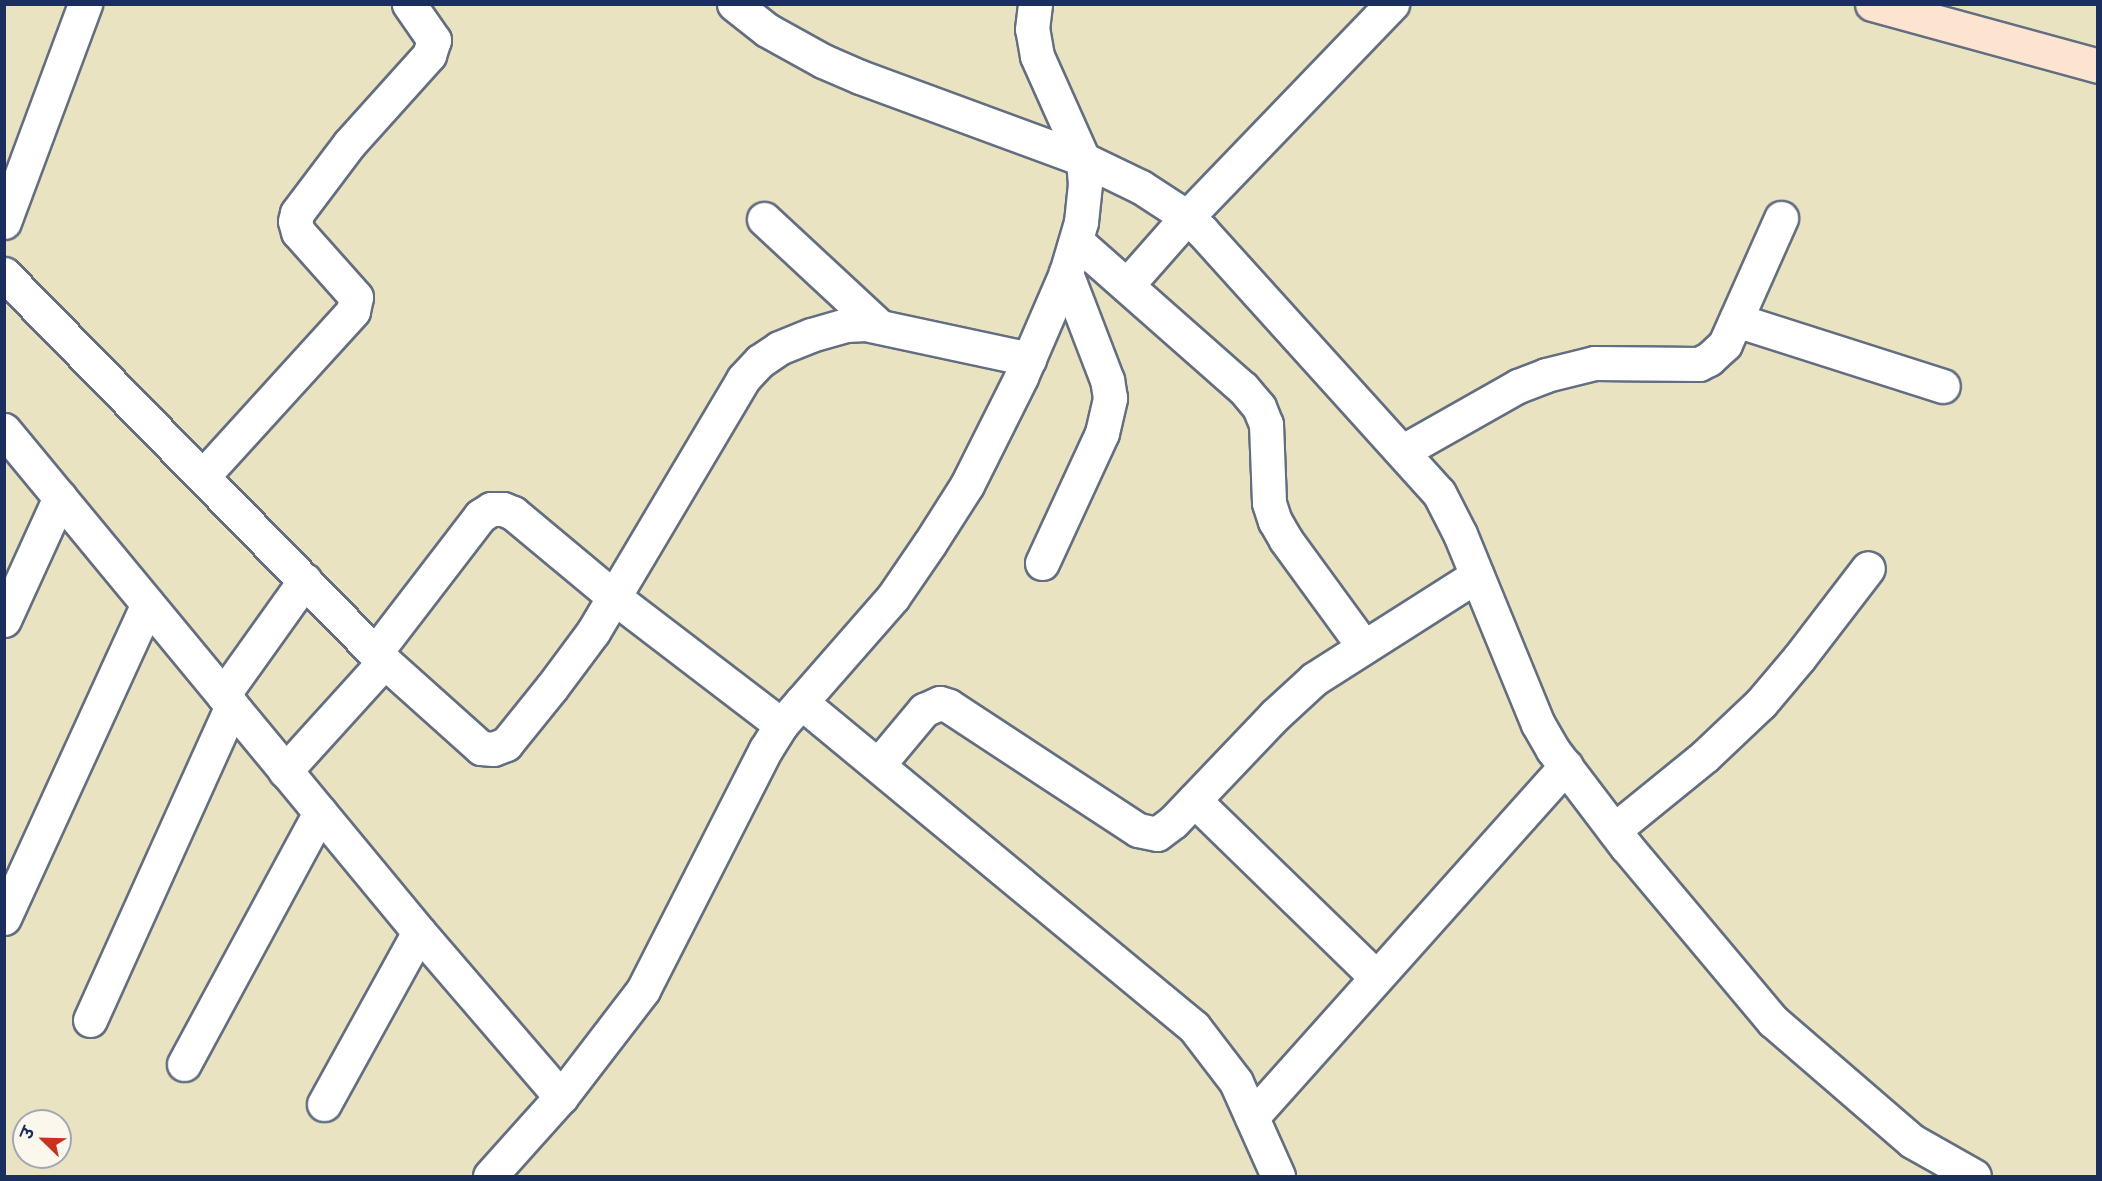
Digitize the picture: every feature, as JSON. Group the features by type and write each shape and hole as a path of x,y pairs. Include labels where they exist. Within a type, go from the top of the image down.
{"street":[{"path":"4,222 85,4"},
{"path":"203,476 353,311 356,297 298,232 295,221 297,213 349,144 429,55 434,40 409,4"},
{"path":"734,4 766,30 823,61 1083,159 1142,187 1187,217 1439,493 1477,575 1526,699 1553,750 1614,830 1773,1021 1912,1141 1974,1176"},
{"path":"490,1176 561,1097 643,990 750,778 791,713 893,597 930,543 967,485 1029,359 1066,273 1081,222 1085,184 1083,159 1037,56 1032,28 1035,4"},
{"path":"1127,285 1187,217 1392,4"},
{"path":"1872,4 2097,66"},
{"path":"1403,451 1518,386 1545,375 1594,363 1699,364 1720,352 1781,218"},
{"path":"764,219 879,326"},
{"path":"1076,241 1244,388 1259,407 1266,424 1269,503 1275,521 1286,540 1364,647"},
{"path":"1042,563 1102,433 1110,398 1107,380 1066,273"},
{"path":"4,274 380,657 472,741 481,748 493,749 506,744 552,687 615,598 743,379 760,361 778,348 846,325 879,326 1029,359"},
{"path":"1736,320 1943,386"},
{"path":"4,430 419,932 561,1097"},
{"path":"4,620 60,497"},
{"path":"285,771 380,657 480,516 491,509 503,509 513,513 615,598 791,713 878,765 1194,1027 1236,1082 1278,1176"},
{"path":"1614,830 1705,756 1761,703 1799,658 1868,568"},
{"path":"878,765 924,710 940,703 949,706 1138,830 1149,834 1164,830 1275,715 1314,679 1477,575"},
{"path":"90,1020 227,700 305,580"},
{"path":"4,918 148,604"},
{"path":"1252,1117 1566,766"},
{"path":"1194,800 1376,977"},
{"path":"184,1064 320,812"},
{"path":"324,1104 419,932"}]}
